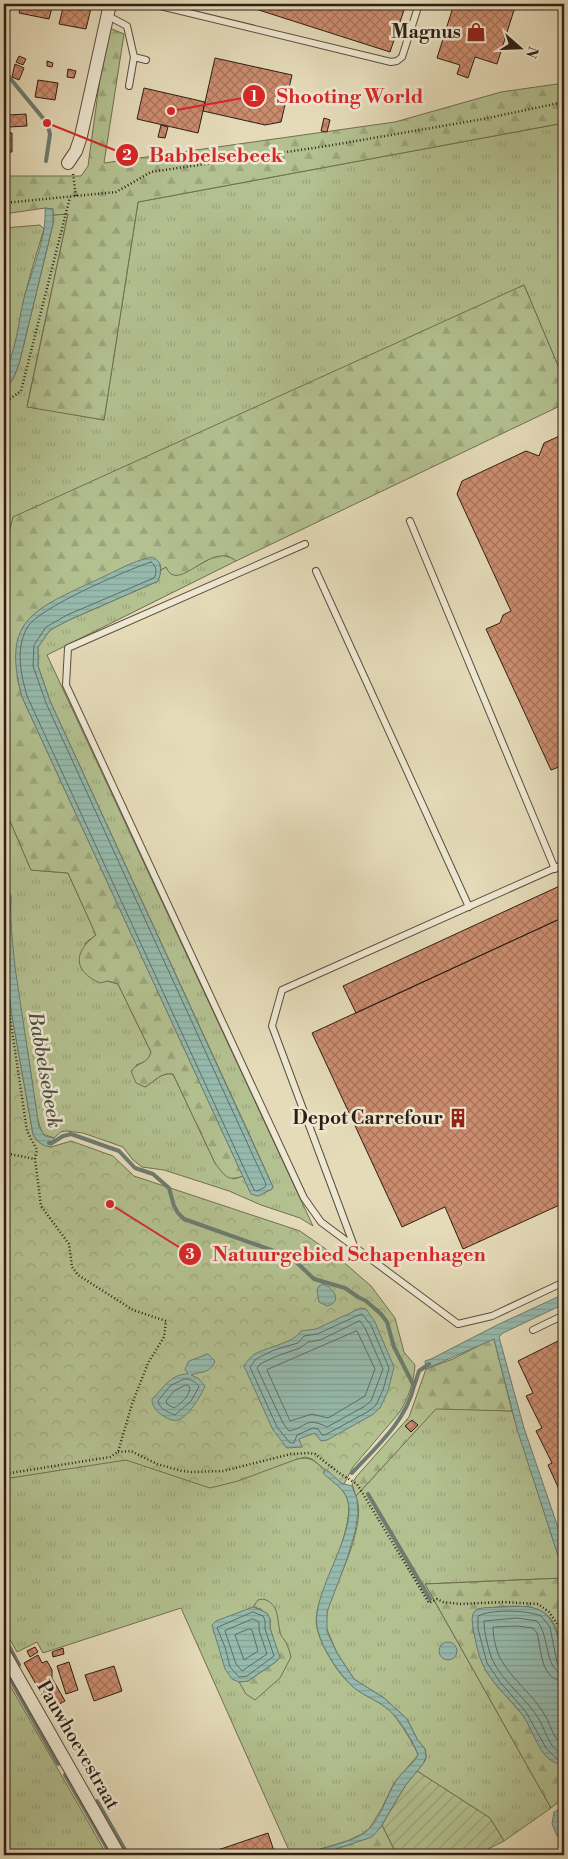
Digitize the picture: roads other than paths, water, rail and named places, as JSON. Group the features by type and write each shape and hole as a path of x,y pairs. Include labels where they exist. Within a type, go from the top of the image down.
{"street":[{"path":"68,163 76,151 81,136 109,10"},
{"name":"Pauwhoevestraat","path":"4,1653 119,1855"}],"lane":[{"path":"152,4 392,62 398,61 402,56 420,4"},
{"path":"109,10 127,26 134,57 129,86"},
{"path":"134,57 146,60"},
{"path":"410,521 555,869"},
{"path":"305,544 68,648 66,685 304,1198 321,1222 458,1324 492,1316 564,1282"},
{"path":"316,571 469,907"},
{"path":"355,1247 272,1026 282,990 564,864"},
{"path":"533,1330 564,1315"}],"water":[{"path":"45,208 53,209 53,224 19,364 14,377 4,392 6,374 24,298 44,231"},
{"path":"152,557 158,561 160,567 158,581 50,630 38,647 38,666 50,701 273,1187 258,1196 251,1194 22,697 17,672 16,651 19,635 26,622 37,611 70,592 121,568 136,561"},
{"path":"4,888 11,896 10,917 15,967 39,1127 45,1136 54,1138 51,1147 40,1143 33,1134 12,1016 4,951"},
{"path":"323,1284 331,1289 336,1298 332,1304 327,1306 319,1302 317,1290"},
{"path":"564,1294 564,1304 503,1333 499,1337 524,1428 564,1545 564,1574 517,1429 494,1339 426,1369 425,1361"},
{"path":"361,1308 366,1309 375,1322 394,1367 388,1391 380,1408 372,1415 327,1440 321,1441 315,1433 299,1439 302,1447 287,1448 273,1430 244,1366 250,1358 260,1351 287,1342 301,1331 316,1329"},
{"path":"208,1354 215,1361 211,1368 191,1375 198,1378 205,1386 190,1411 178,1420 173,1420 159,1413 154,1407 152,1399 176,1376 188,1374 185,1369 189,1361"},
{"path":"325,1470 341,1483 352,1486 357,1499 358,1513 355,1532 347,1559 327,1612 327,1632 337,1653 354,1679 384,1698 407,1719 417,1739 425,1749 426,1757 423,1764 405,1786 380,1828 372,1837 318,1855 300,1855 346,1842 369,1829 377,1818 396,1781 418,1755 410,1738 393,1713 382,1704 357,1690 344,1678 332,1661 319,1634 317,1611 343,1540 348,1523 349,1507 345,1494 323,1473"},
{"path":"523,1606 539,1609 551,1620 560,1648 564,1683 565,1751 563,1765 555,1763 543,1753 524,1717 486,1671 476,1645 472,1619 473,1613 477,1609"},
{"path":"253,1607 267,1613 280,1657 248,1681 239,1682 232,1679 225,1669 212,1625 216,1621"},
{"path":"448,1642 454,1645 457,1651 454,1657 448,1660 442,1657 439,1651 442,1645"},
{"path":"564,1807 564,1839 557,1836 552,1824 554,1812"}],"waterway":[{"name":"Babbelsebeek","path":"4,71 47,123 50,134 46,161"},
{"name":"Babbelsebeek","path":"49,1143 71,1134 119,1151 135,1168 153,1174 169,1188 174,1206 184,1219 291,1257 314,1279 345,1288 366,1301 381,1314 387,1322 394,1347 414,1386 410,1399 397,1422 352,1473"},
{"path":"414,1386 419,1371 429,1364"},
{"path":"368,1494 430,1599"},
{"path":"4,1637 19,1665"},
{"path":"4,1668 58,1764"},
{"path":"65,1775 111,1855"},
{"path":"97,1801 128,1855"}],"place":[{"name":"Magnus","path":"476,32"},
{"name":"Shooting World","path":"171,111"},
{"name":"Babbelsebeek","path":"47,123"},
{"name":"Depot Carrefour","path":"458,1118"},
{"name":"Natuurgebied Schapenhagen","path":"110,1204"}]}
